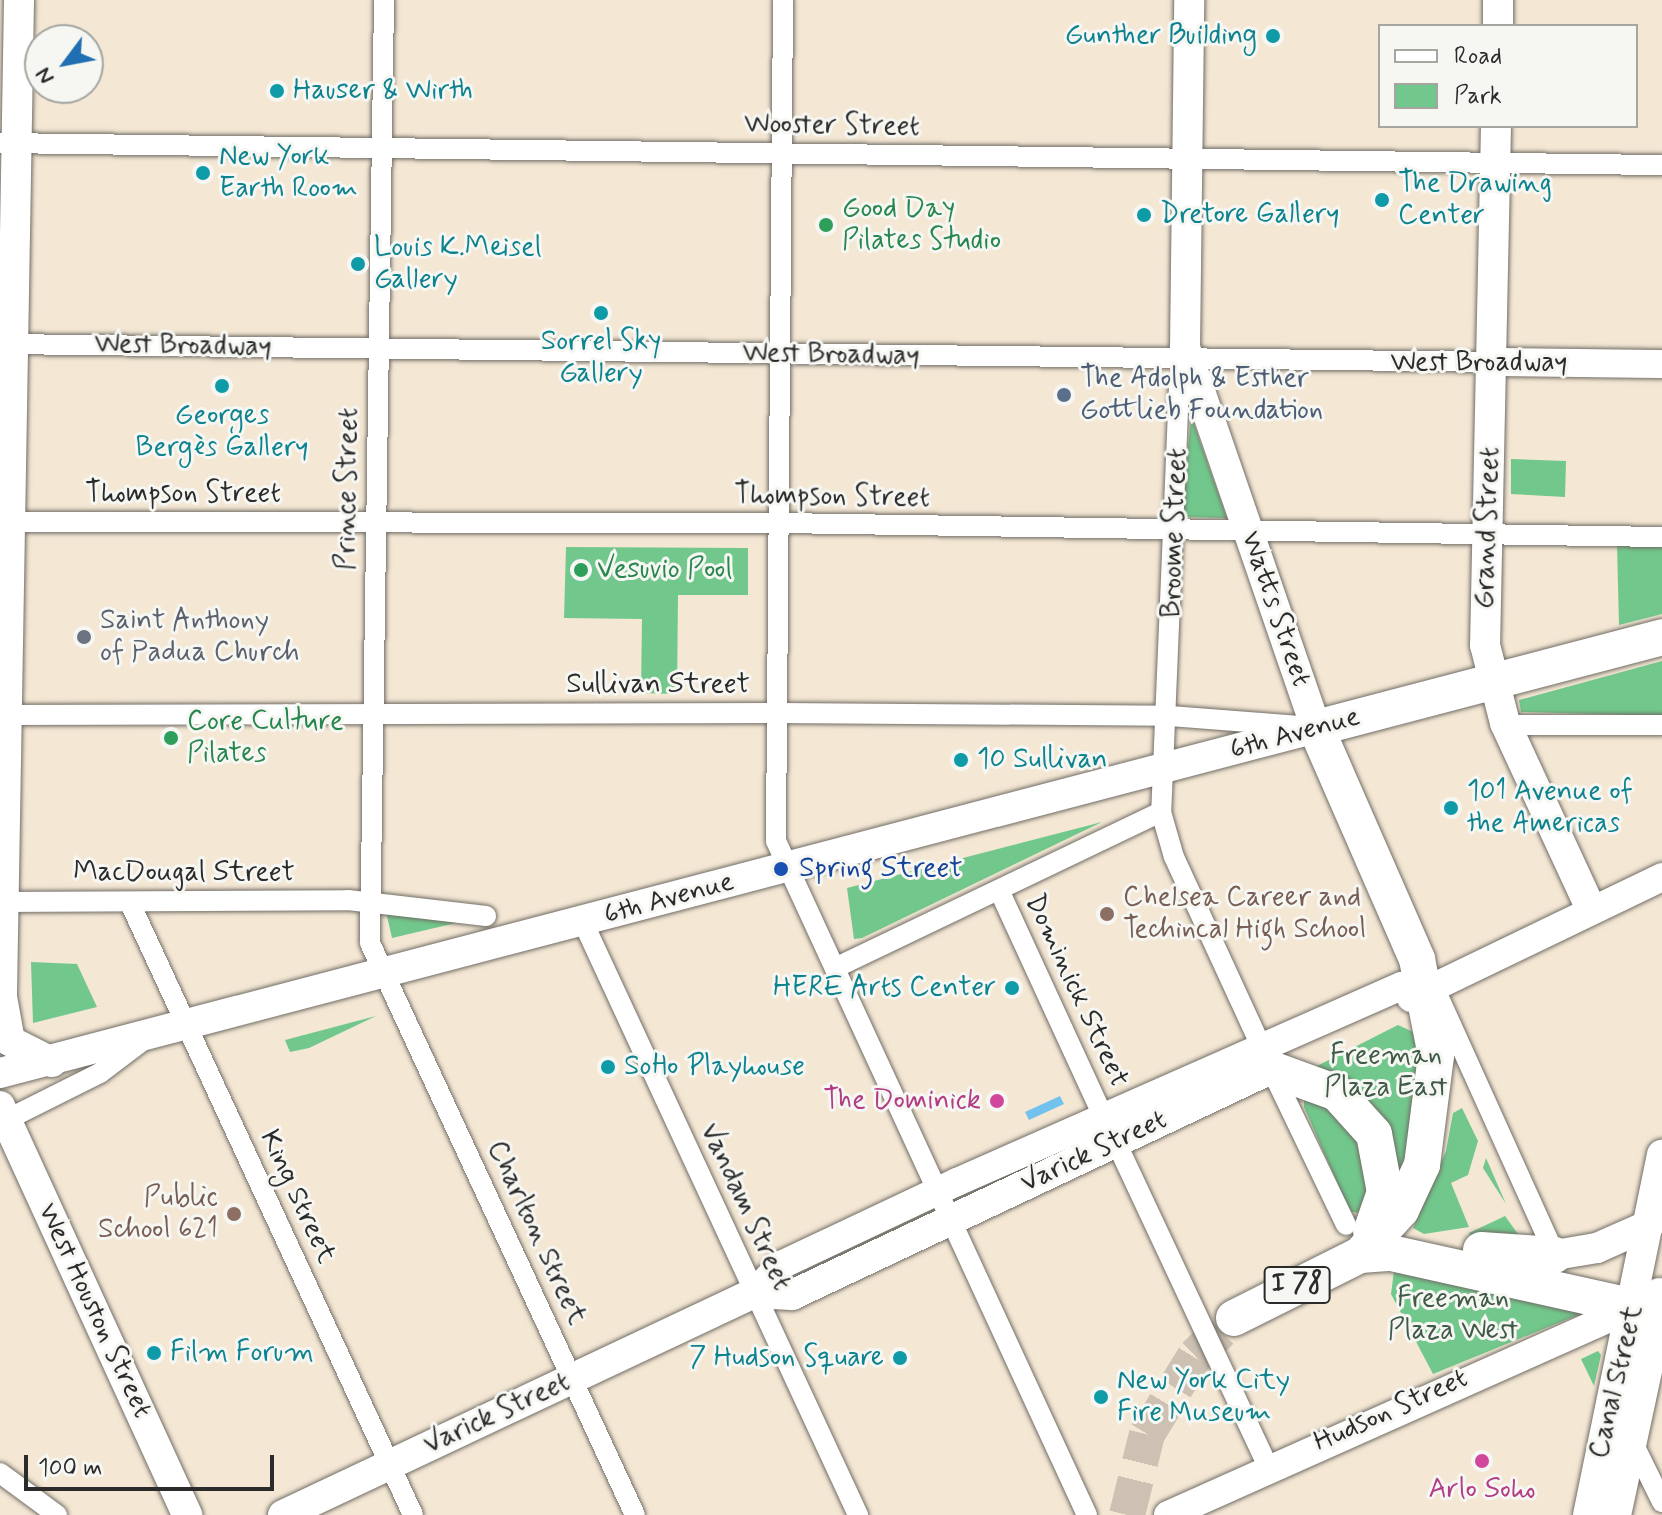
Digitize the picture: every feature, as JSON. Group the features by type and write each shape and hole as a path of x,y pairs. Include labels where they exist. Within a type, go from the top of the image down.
{"highway":[{"name":"6th Avenue","path":"1316,728 1493,684 1662,637"},
{"name":"Watts Street","path":"1316,728 1429,985"},
{"path":"1366,1244 1408,1198 1429,1142 1436,1069 1429,985"},
{"path":"1266,1058 1337,1093 1374,1134 1385,1192 1366,1244"},
{"path":"1366,1244 1555,1255"},
{"path":"1366,1244 1656,1296"},
{"name":"I 78","path":"1234,1318 1366,1244"},
{"name":"Canal Street","path":"1613,1515 1656,1296"}],"main road":[{"path":"19,0 8,144 2,902 4,1023 18,1047 52,1062"},
{"name":"Broome Street","path":"1189,0 1186,160 1189,361"},
{"path":"1498,0 1498,24"},
{"name":"Grand Street","path":"1496,128 1494,362 1486,533 1485,645 1506,725 1591,909"},
{"name":"Watts Street","path":"1189,361 1316,728"},
{"name":"West Broadway","path":"1494,362 1662,364"},
{"name":"6th Avenue","path":"0,1073 187,1027 1316,728"},
{"name":"Varick Street","path":"283,1515 754,1293 779,1266 938,1191 1110,1129 1266,1058 1402,986 1429,985 1662,877"},
{"name":"West Houston Street","path":"3,1113 187,1515"},
{"name":"Varick Street","path":"754,1293 792,1295 951,1219 1110,1129"},
{"name":"Canal Street","path":"1588,1515 1656,1296 1649,1225 1662,1155"},
{"path":"1555,1255 1597,1248 1649,1225"},
{"name":"Hudson Street","path":"1168,1515 1268,1467 1656,1296"}],"street":[{"name":"Prince Street","path":"384,0 368,902 370,943 385,975"},
{"path":"783,0 776,841 1087,1515"},
{"name":"Wooster Street","path":"8,144 1662,165"},
{"name":"West Broadway","path":"7,344 1189,361 1494,362"},
{"name":"Broome Street","path":"1189,361 1179,387 1170,716 1161,812 1174,857 1266,1058 1366,1244"},
{"name":"Thompson Street","path":"5,522 780,523 1250,533 1662,537"},
{"name":"Sullivan Street","path":"4,715 372,712 1170,716 1316,728"},
{"path":"1506,725 1662,725"},
{"path":"835,968 1161,812"},
{"name":"Dominick Street","path":"999,890 1268,1467"},
{"name":"MacDougal Street","path":"2,902 368,902 486,916"},
{"name":"King Street","path":"130,903 413,1515"},
{"name":"Vandam Street","path":"583,922 858,1515"},
{"name":"Charlton Street","path":"385,975 635,1515"},
{"name":"Watts Street","path":"1429,985 1555,1255"},
{"path":"3,1113 100,1073 147,1037"},
{"path":"1630,1437 1662,1502"},
{"path":"0,1473 57,1515"}],"green space":[{"path":"1191,416 1227,518 1182,517"},
{"path":"1511,459 1566,461 1565,497 1511,494"},
{"path":"1617,545 1662,546 1662,614 1619,625"},
{"path":"566,547 748,548 748,595 678,595 677,694 641,693 642,619 564,618"},
{"path":"1662,661 1662,716 1521,712 1519,700"},
{"path":"1102,822 862,938 854,939 847,888"},
{"path":"384,903 486,916 392,938"},
{"path":"31,962 77,964 97,1007 33,1023"},
{"path":"376,1016 309,1048 290,1052 285,1040"},
{"name":"Freeman Plaza East","path":"1398,1025 1420,1035 1418,1145 1391,1185 1315,1067"},
{"path":"1316,1097 1374,1156 1365,1213 1350,1212 1304,1107 1304,1098"},
{"path":"1462,1108 1478,1141 1468,1175 1451,1183 1469,1227 1424,1234 1413,1228 1446,1151 1453,1113"},
{"path":"1486,1158 1506,1204 1483,1168"},
{"path":"1505,1216 1523,1241 1470,1235 1469,1233"},
{"name":"Freeman Plaza West","path":"1394,1271 1585,1312 1433,1374 1391,1294"},
{"path":"1598,1351 1601,1355 1594,1386 1581,1359"}],"water":[{"name":"Vesuvio Pool","path":"581,559 589,562 592,570 589,578 581,581 573,578 570,570 573,562"},
{"path":"1060,1096 1064,1104 1029,1120 1025,1112"}],"tunnel":[{"path":"1127,1515 1147,1434 1195,1356 1234,1318"}],"place":[{"name":"Gunther Building","path":"1273,36"},
{"name":"Hauser & Wirth","path":"277,91"},
{"name":"New York Earth Room","path":"203,173"},
{"name":"The Drawing Center","path":"1382,200"},
{"name":"Dretore Gallery","path":"1144,215"},
{"name":"Good Day Pilates Studio","path":"826,225"},
{"name":"Louis K.Meisel Gallery","path":"358,264"},
{"name":"Sorrel Sky Gallery","path":"601,313"},
{"name":"Georges Bergès Gallery","path":"222,386"},
{"name":"The Adolph & Esther Gottlieb Foundation","path":"1064,395"},
{"name":"Vesuvio Pool","path":"581,570"},
{"name":"Saint Anthony of Padua Church","path":"84,637"},
{"name":"Core Culture Pilates","path":"171,738"},
{"name":"10 Sullivan","path":"961,760"},
{"name":"101 Avenue of the Americas","path":"1451,808"},
{"name":"Spring Street","path":"781,869"},
{"name":"Chelsea Career and Techincal High School","path":"1107,914"},
{"name":"HERE Arts Center","path":"1012,988"},
{"name":"SoHo Playhouse","path":"608,1067"},
{"name":"The Dominick","path":"997,1101"},
{"name":"Public School 621","path":"234,1214"},
{"name":"Film Forum","path":"154,1353"},
{"name":"7 Hudson Square","path":"900,1358"},
{"name":"New York City Fire Museum","path":"1101,1397"},
{"name":"Arlo Soho","path":"1482,1461"}]}
